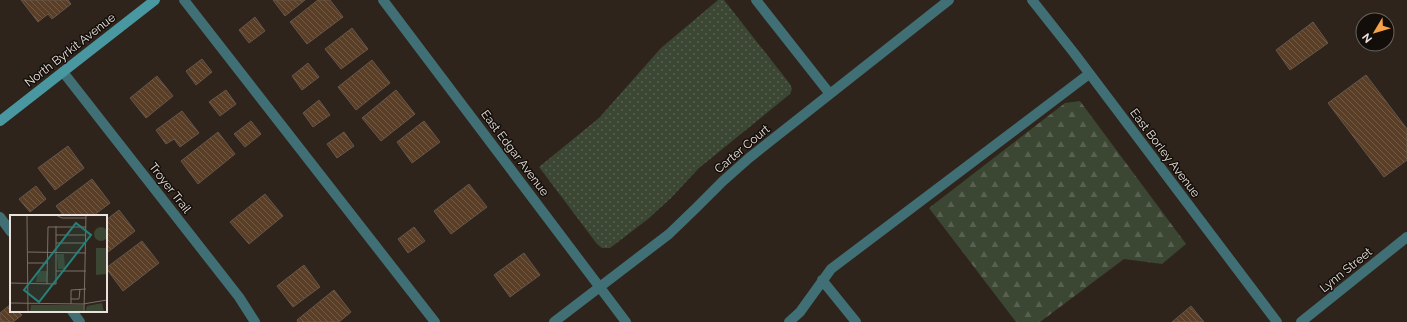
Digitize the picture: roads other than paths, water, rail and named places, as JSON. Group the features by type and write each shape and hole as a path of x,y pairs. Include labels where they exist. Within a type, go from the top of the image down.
{"street":[{"name":"North Byrkit Avenue","path":"0,121 155,0"},
{"path":"184,0 435,322"},
{"name":"East Edgar Avenue","path":"383,0 626,322"},
{"path":"756,0 830,94"},
{"name":"Carter Court","path":"554,322 669,234 744,162 949,0"},
{"name":"East Borley Avenue","path":"1032,0 1277,322"},
{"name":"Troyer Trail","path":"63,72 239,297 255,322"},
{"path":"789,322 800,312 831,269 1089,74"},
{"path":"0,217 10,231"},
{"name":"Lynn Street","path":"1301,322 1407,237"},
{"path":"822,280 856,322"},
{"path":"73,312 80,322"}]}
